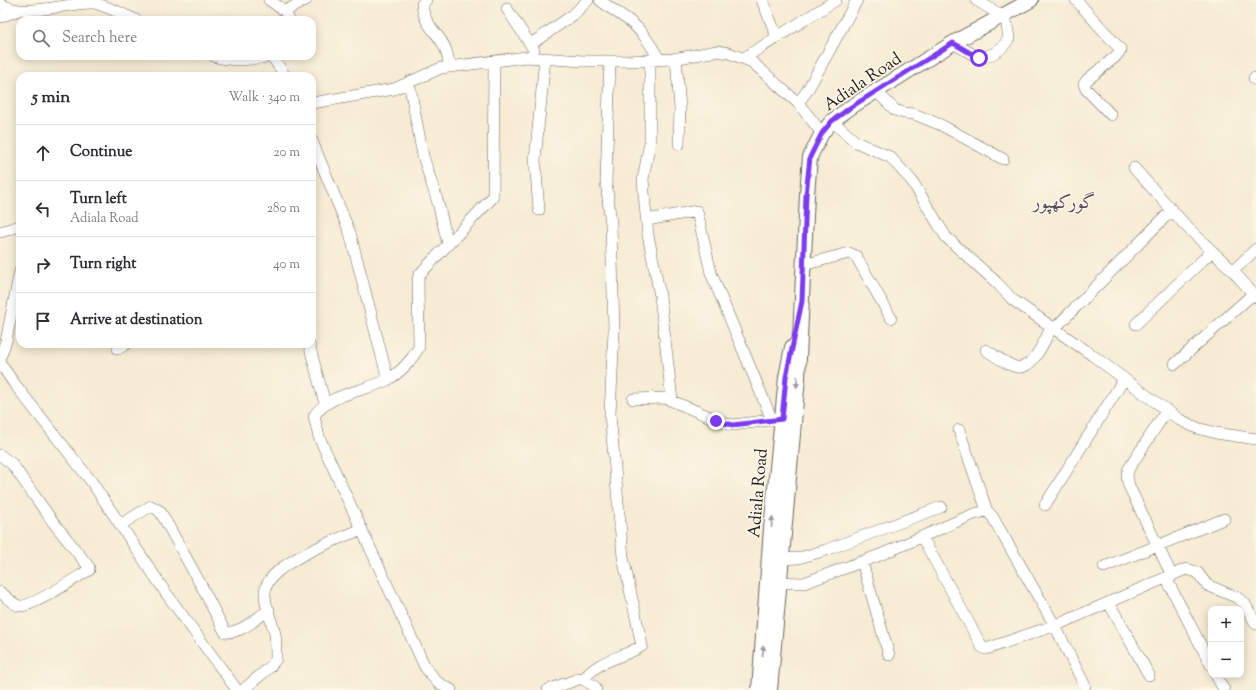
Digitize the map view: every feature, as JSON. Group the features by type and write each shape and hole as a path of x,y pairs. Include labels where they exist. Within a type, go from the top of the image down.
{"main road":[{"name":"Adiala Road","path":"759,690 773,582 781,559 798,378 806,195 810,157 822,133 832,121 851,107 953,43 1030,0"},
{"name":"Adiala Road","path":"770,690 777,419 802,301"}],"street":[{"path":"269,0 287,16 306,0"},
{"path":"426,0 422,4 423,13 432,30 445,48 450,67"},
{"path":"531,44 573,15 588,0"},
{"path":"600,0 611,10 629,20 649,41 655,60 650,142 643,179 646,220 660,296 672,400"},
{"path":"762,0 777,37"},
{"path":"744,58 836,0"},
{"path":"798,103 807,91 857,0"},
{"path":"953,43 979,58 990,55 1004,45 1009,38 1004,15 976,0"},
{"path":"1076,0 1121,50 1115,58 1084,84 1086,89 1111,115"},
{"path":"0,17 19,10 93,3 126,16"},
{"path":"2,6 19,10"},
{"path":"507,9 542,58 535,160 539,210"},
{"path":"316,101 394,89 441,68 494,61 526,57 583,61 655,60 717,51 730,53 752,62 798,103 822,133"},
{"path":"676,58 680,109 679,144"},
{"path":"275,60 282,72"},
{"path":"452,690 441,686 425,667 319,437 314,416 324,404 388,380 402,369 419,348 419,275 428,264 490,202 493,197 494,61"},
{"path":"584,679 592,668 642,646 623,557 610,414 614,330 611,224 606,176 610,61"},
{"path":"409,82 423,156 438,203 448,244"},
{"path":"876,91 896,110 914,114 941,126 1003,159"},
{"path":"832,121 856,142 890,157 912,181 946,237 996,282 1013,300 1180,420 1197,428 1216,433 1256,438"},
{"path":"316,150 350,233 388,380"},
{"path":"1134,168 1172,210 1255,295 1175,364"},
{"path":"633,399 665,398 727,424 733,425 777,419 711,274 697,210 646,220"},
{"path":"986,350 1014,367 1028,365 1052,329 1172,210"},
{"path":"0,232 16,227"},
{"path":"1233,271 1256,249"},
{"path":"1136,324 1212,251"},
{"path":"804,265 849,253 856,256 891,318"},
{"path":"0,358 6,341 16,291"},
{"path":"310,348 324,404"},
{"path":"0,363 13,382 91,482 166,593 237,690"},
{"path":"1045,505 1124,379"},
{"path":"1167,410 1128,470 1127,478 1129,486 1157,545 1169,577 1208,659"},
{"path":"959,430 987,511 992,516 1055,626 1085,686"},
{"path":"0,455 12,464 53,522 89,567 89,570 55,592 25,605 14,604 0,592"},
{"path":"120,525 151,506 160,511 225,632 240,629 269,610"},
{"path":"781,559 798,558 826,550 941,507"},
{"path":"773,582 804,583 862,562 974,514 987,511"},
{"path":"1104,567 1224,519"},
{"path":"243,690 270,667 276,659 275,635 264,593 266,584 274,573 292,560 362,529"},
{"path":"922,537 982,647 986,649 1055,626 1186,569 1197,572 1207,585 1238,598 1245,604 1256,624"},
{"path":"862,562 889,656"},
{"path":"1108,603 1149,675"},
{"path":"548,690 581,678 594,686 596,690"},
{"path":"1218,678 1224,690"}],"district":[{"name":"گورکھپور","path":"1064,201"}],"route":[{"path":"716,421 733,425 782,419 786,377 802,301 806,195 810,157 822,133 832,121 851,107 953,43 979,58"}]}
